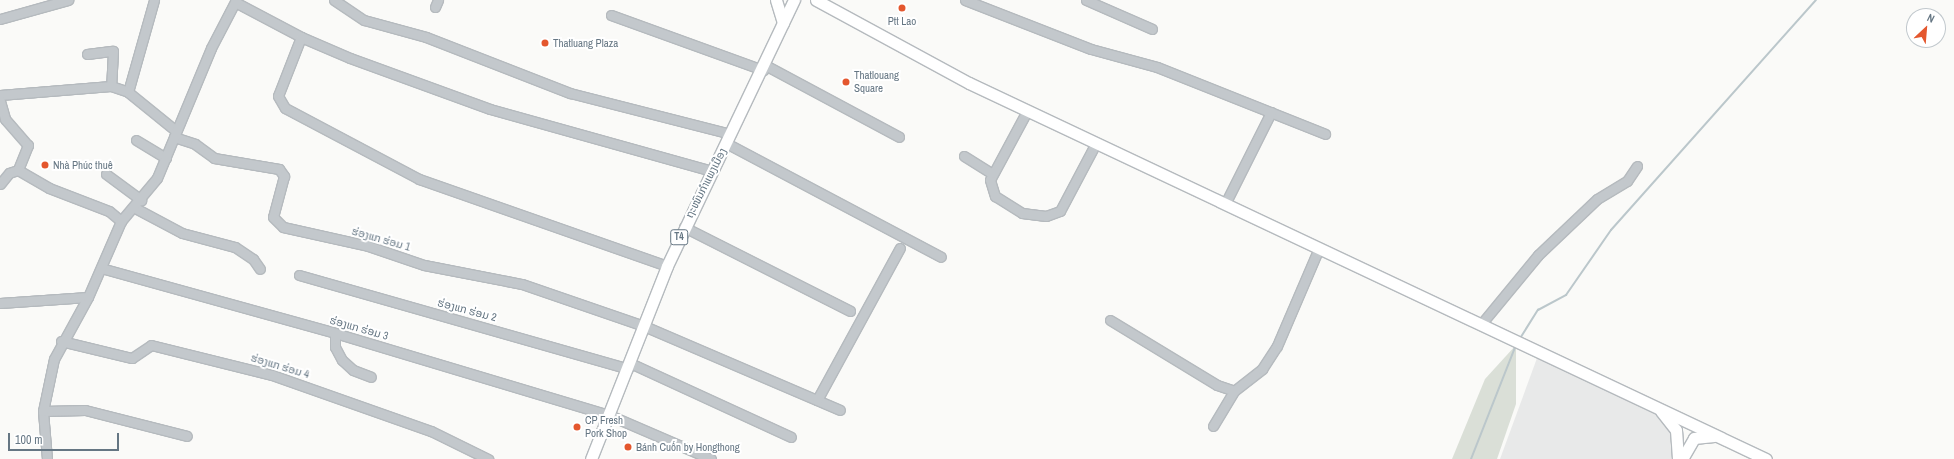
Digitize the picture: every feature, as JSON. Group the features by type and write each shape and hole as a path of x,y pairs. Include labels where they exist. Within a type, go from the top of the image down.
{"main road":[{"path":"776,0 783,23"},
{"name":"ຖະໜົນກຳແພງເມືອງ","path":"592,459 667,266 684,227 764,68 794,0"},
{"path":"816,0 1027,111 1540,350 1766,459"},
{"path":"1637,396 1664,414 1673,424 1678,436 1678,459"},
{"path":"1682,459 1690,443 1700,435 1732,442"}],"street":[{"path":"0,19 68,0"},
{"path":"128,92 154,0"},
{"path":"334,0 364,20 426,37 570,93 729,139 941,257"},
{"path":"965,0 1091,49 1157,67 1325,134"},
{"path":"1086,0 1105,4 1152,29"},
{"path":"47,459 43,411 50,371 61,342 88,298 121,221 141,200 166,158 175,134 236,1 301,37 490,109 712,171"},
{"path":"611,15 764,68 899,137"},
{"path":"301,37 278,96 285,108 420,179 667,266"},
{"path":"87,54 113,52 111,86"},
{"path":"0,96 111,86 128,92 175,134"},
{"path":"0,100 3,119 27,143 18,170"},
{"path":"1027,111 991,173 991,190 1001,202 1022,213 1052,215 1060,211 1096,143"},
{"path":"1225,204 1271,112"},
{"name":"ຮ່ອງແກ ຮ່ອມ 1","path":"175,134 195,144 214,158 279,169 284,176 273,217 283,227 368,246 424,264 522,284 644,326"},
{"path":"136,140 166,158"},
{"path":"964,156 991,173"},
{"path":"1482,323 1538,255 1597,199 1627,182 1637,166"},
{"path":"0,184 9,173 18,170 49,188 105,209 121,221"},
{"path":"106,174 141,200"},
{"path":"135,208 182,234 235,247 253,259 260,269"},
{"path":"684,227 850,311"},
{"path":"817,400 900,248"},
{"path":"1213,426 1234,391 1262,369 1277,346 1319,248"},
{"name":"ຮ່ອງແກ ຮ່ອມ 3","path":"101,268 335,333 610,415 711,459"},
{"name":"ຮ່ອງແກ ຮ່ອມ 2","path":"299,275 629,366 791,437"},
{"path":"0,303 88,298"},
{"path":"1110,320 1217,385 1234,391"},
{"path":"644,326 840,410"},
{"path":"335,333 335,347 342,360 353,370 371,377"},
{"name":"ຮ່ອງແກ ຮ່ອມ 4","path":"61,342 132,358 151,345 272,375 432,430 488,459"},
{"path":"43,411 85,410 187,436"}],"shaded area":[{"path":"1516,345 1516,404 1497,459 1452,459 1485,379"},
{"path":"1540,350 1669,418 1678,459 1500,459"}],"waterway":[{"path":"1519,340 1538,310 1566,295 1611,230 1816,0"},
{"path":"1471,459 1516,345"}],"place":[{"name":"Ptt Lao","path":"902,8"},
{"name":"Thatluang Plaza","path":"545,43"},
{"name":"Thatlouang Square","path":"846,82"},
{"name":"Nhà Phúc thuê","path":"45,165"},
{"name":"CP Fresh Pork Shop","path":"577,427"},
{"name":"Bánh Cuốn by Hongthong","path":"628,447"}]}
